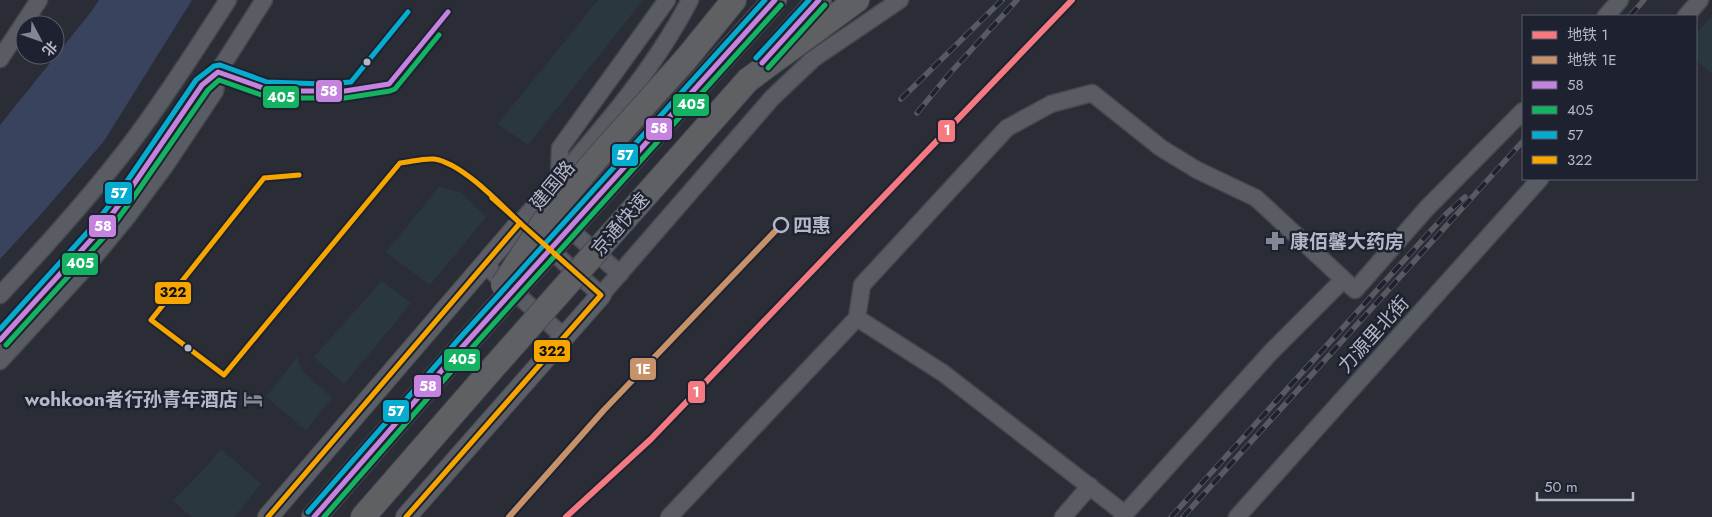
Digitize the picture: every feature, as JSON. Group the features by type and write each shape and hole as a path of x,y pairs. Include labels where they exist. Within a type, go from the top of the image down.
{"highway":[{"path":"686,59 720,0"},
{"path":"464,345 545,220 598,156 686,59 734,0"},
{"name":"京通快速","path":"314,517 464,345 775,0"},
{"name":"京通快速","path":"363,517 819,0"},
{"path":"748,80 857,0"}],"main road":[{"name":"建国路","path":"268,517 520,223"},
{"path":"406,517 601,295"}],"street":[{"path":"0,59 39,0"},
{"path":"0,296 58,234 132,142 182,71 228,0"},
{"path":"0,340 99,231 125,197 202,84 218,72 264,0"},
{"path":"559,177 560,148 668,0"},
{"name":"建国路","path":"520,223 625,99 674,31 690,0"},
{"path":"520,223 601,295 772,98 813,59 900,0"},
{"path":"1607,15 1620,0"},
{"path":"1687,15 1700,0"},
{"path":"0,361 86,267 166,166 215,91 218,72"},
{"path":"669,517 857,318 862,285 1007,128 1052,104 1092,93 1161,148 1197,170 1256,198 1355,290 1427,208 1522,112"},
{"name":"力源里北街","path":"1237,517 1539,180"},
{"path":"538,202 620,274"},
{"path":"485,265 564,337"},
{"path":"857,318 943,373 1090,486 1123,515 1270,353 1343,280"},
{"path":"1063,517 1090,486"}],"shaded area":[{"path":"598,0 643,0 528,145 498,124"},
{"path":"1712,16 1712,74 1697,61 1697,33"},
{"path":"439,187 460,192 486,217 430,285 386,252"},
{"path":"382,281 411,303 344,384 314,357"},
{"path":"297,357 301,370 332,398 306,430 266,397"},
{"path":"221,449 261,484 234,517 192,517 173,501"}],"water":[{"path":"99,0 192,0 104,141 0,259 0,125 48,65 65,65 65,44"}],"railway":[{"path":"901,99 1002,0"},
{"path":"917,113 951,72 1017,0"},
{"path":"1631,15 1644,0"},
{"path":"1183,517 1522,142"},
{"path":"1171,517 1447,213 1465,197"}],"metro line":[{"name":"1","path":"566,517 651,439 1072,0"},
{"name":"1E","path":"509,517 604,410 781,225"}],"transit line":[{"name":"57","path":"308,512 458,340 765,0"},
{"name":"58","path":"314,517 464,345 775,0"},
{"name":"57","path":"756,58 809,0"},
{"name":"58","path":"762,63 819,0"},
{"name":"405","path":"324,517 470,350 781,5"},
{"name":"405","path":"768,68 825,5"},
{"name":"57","path":"0,329 93,226 119,193 196,80 214,66 220,65 267,82 324,84 351,82 408,12"},
{"name":"58","path":"0,340 99,231 125,197 202,85 218,72 266,89 288,91 345,91 389,84 448,12"},
{"name":"405","path":"6,345 105,236 208,90 219,80 264,96 287,98 345,98 390,91 395,89 439,35"},
{"name":"322","path":"299,175 264,178 151,320 224,375 400,163 430,159 445,162 480,185 520,223"},
{"name":"322","path":"406,517 601,295 492,198"},
{"name":"322","path":"268,517 520,223"}],"place":[{"name":"四惠","path":"781,225"},
{"name":"康佰馨大药房","path":"1275,241"},
{"name":"wohkoon者行孙青年酒店","path":"253,399"}]}
